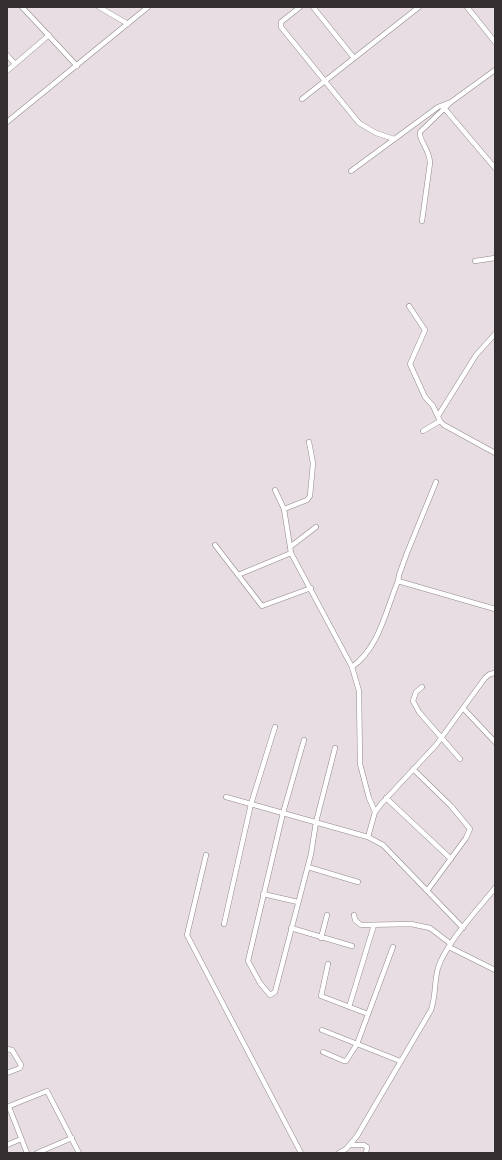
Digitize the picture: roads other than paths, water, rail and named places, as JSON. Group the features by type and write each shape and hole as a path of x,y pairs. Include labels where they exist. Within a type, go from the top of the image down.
{"street":[{"path":"22,7 76,66"},
{"path":"99,7 128,24"},
{"path":"8,119 148,7"},
{"path":"300,7 281,22 280,26 324,82 359,123 376,133 394,139"},
{"path":"313,7 354,58"},
{"path":"467,7 495,42"},
{"path":"302,99 416,8"},
{"path":"7,71 49,35"},
{"path":"7,55 15,64"},
{"path":"422,221 430,154 419,135 422,129 451,102 495,70"},
{"path":"351,171 438,107 451,102"},
{"path":"445,109 495,168"},
{"path":"475,261 495,258"},
{"path":"409,306 425,330 411,361 411,367 425,397 433,406 440,422 495,453"},
{"path":"438,416 476,355 495,334"},
{"path":"423,431 440,422"},
{"path":"284,509 307,500 310,496 313,463 309,442"},
{"path":"352,667 359,662 372,645 436,482"},
{"path":"275,490 284,509 291,553 352,667 358,691 360,764 369,798 376,812"},
{"path":"290,547 316,526"},
{"path":"215,545 262,606 311,588"},
{"path":"238,575 291,553"},
{"path":"398,581 495,609"},
{"path":"368,836 376,812 386,798 436,745 485,678 490,674 495,673"},
{"path":"422,687 416,692 413,701 419,712 440,738 460,759"},
{"path":"463,708 495,742"},
{"path":"224,924 251,804 275,727"},
{"path":"304,740 283,813 248,961 260,983 270,995 275,992 308,867 316,822 335,748"},
{"path":"413,769 450,806 470,829 466,838 451,860 427,891"},
{"path":"226,797 368,836 383,845 463,928"},
{"path":"386,798 451,860"},
{"path":"206,855 187,935 301,1153"},
{"path":"308,867 358,882"},
{"path":"339,1153 350,1145 431,1010 434,1000 438,967 450,946 495,888"},
{"path":"263,894 298,902"},
{"path":"321,938 327,915"},
{"path":"354,915 354,920 357,923 374,925 388,923 411,924 430,928 450,946 495,970"},
{"path":"349,1007 374,925"},
{"path":"291,928 352,946"},
{"path":"323,1052 345,1062 357,1044 393,947"},
{"path":"328,964 321,996 368,1014"},
{"path":"322,1030 400,1061"},
{"path":"7,1048 12,1050 21,1065 20,1068 7,1072"},
{"path":"27,1153 8,1107 48,1091 79,1153"},
{"path":"37,1153 72,1138"},
{"path":"7,1145 21,1139"},
{"path":"350,1145 366,1145 366,1153"}]}
